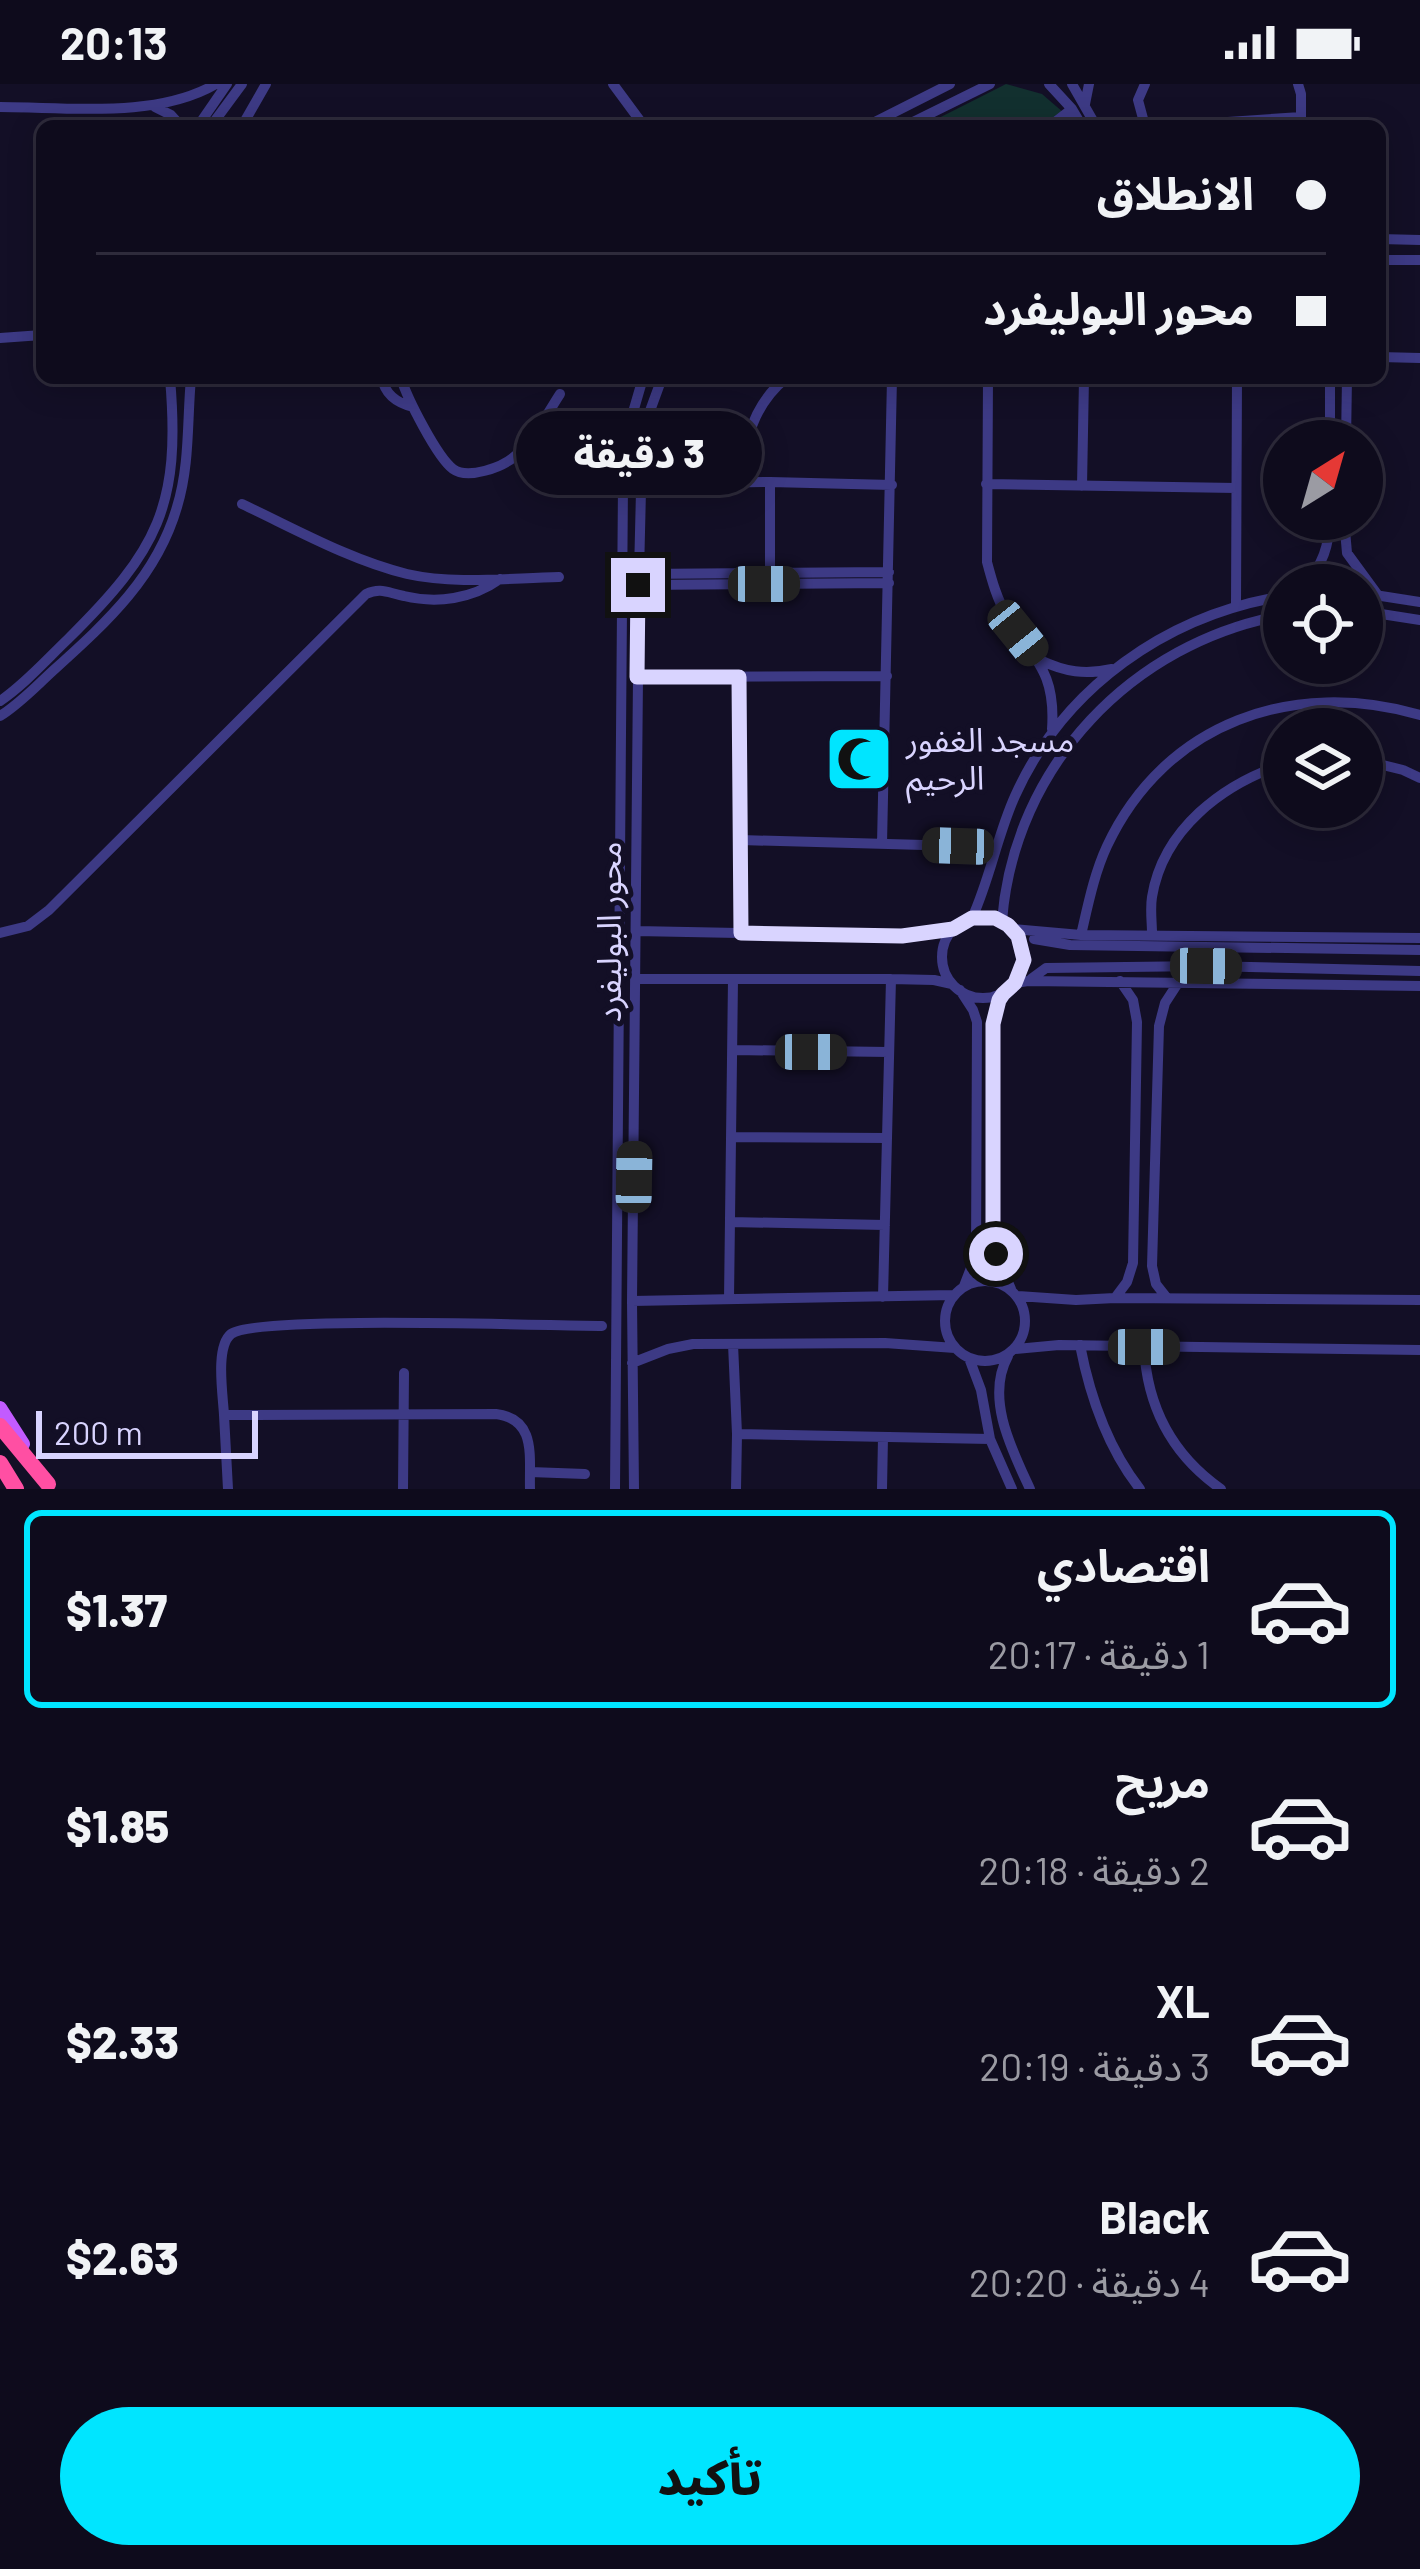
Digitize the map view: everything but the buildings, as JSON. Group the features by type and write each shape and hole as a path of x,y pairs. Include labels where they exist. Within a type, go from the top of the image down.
{"highway":[{"path":"0,1426 49,1486"},
{"path":"0,1463 16,1489"}],"main road":[{"path":"0,1408 49,1486"}],"street":[{"path":"0,106 152,106 188,98 216,84"},
{"path":"201,120 227,84"},
{"path":"215,120 242,84"},
{"path":"245,120 266,84"},
{"path":"613,84 640,120"},
{"path":"917,120 990,84"},
{"path":"1049,84 1091,120"},
{"path":"1072,84 1081,120"},
{"path":"1058,120 1078,106 1089,84"},
{"path":"1143,120 1138,100 1145,84"},
{"path":"1298,84 1301,120"},
{"path":"880,120 948,85"},
{"path":"152,106 176,120"},
{"path":"1386,239 1420,240"},
{"path":"1386,260 1420,260"},
{"path":"0,338 36,335"},
{"path":"1386,357 1420,358"},
{"path":"0,701 122,583 153,533 164,506 174,450 170,384"},
{"path":"0,716 104,625 154,560 181,490 191,384"},
{"path":"384,384 392,398 413,407"},
{"path":"403,384 450,466 463,473 515,457 560,394"},
{"name":"محور البوليفرد","path":"615,1489 622,483 628,426 641,384"},
{"name":"محور البوليفرد","path":"634,1489 638,579 644,434 660,384"},
{"path":"743,482 743,460 754,418 780,384"},
{"path":"882,844 892,384"},
{"path":"987,384 987,562 1004,611 1040,660 1052,696 1052,732"},
{"path":"1082,485 1084,384"},
{"path":"1236,605 1237,384"},
{"path":"1330,384 1330,420"},
{"path":"1346,420 1347,384"},
{"path":"770,482 770,573"},
{"path":"641,484 892,485"},
{"path":"986,484 1236,488"},
{"path":"242,504 406,574 451,579 559,577"},
{"path":"638,579 770,573 889,578"},
{"path":"638,579 889,578"},
{"path":"0,933 28,926 46,912 365,594 382,590 411,598 452,598 478,592 500,579"},
{"path":"1383,595 1420,602"},
{"path":"972,918 1016,794 1052,732 1081,698 1148,646 1236,605 1263,600"},
{"path":"1383,614 1420,620"},
{"path":"1002,921 1006,885 1025,821 1045,778 1086,722 1120,689 1179,651 1263,620"},
{"path":"1040,660 1078,673 1116,668"},
{"path":"637,677 887,676"},
{"path":"739,677 741,933"},
{"path":"1082,935 1094,882 1117,827 1154,779 1197,742 1259,712 1309,702 1344,701 1420,715"},
{"path":"1383,765 1420,778"},
{"path":"1152,934 1151,900 1157,876 1180,832 1238,783 1263,773"},
{"path":"741,840 996,847"},
{"path":"636,931 902,936 953,929 972,918 987,917 1034,939 1070,945 1420,950"},
{"path":"953,929 943,952 944,969 974,1010 977,1022 976,1256 945,1316 955,1348 969,1358 990,1361 1012,1351 1080,1346 1420,1350"},
{"path":"1019,930 1082,935 1420,938"},
{"path":"1019,930 1024,952 1022,982"},
{"path":"636,979 890,979 956,987 981,998 1003,994 1046,968 1420,971"},
{"path":"729,1299 733,979"},
{"path":"883,1297 890,979"},
{"path":"1115,1298 1133,1263 1137,1022 1133,1000 1120,981"},
{"path":"1022,982 1420,986"},
{"path":"1167,1298 1156,1284 1152,1266 1159,1026 1165,1003 1178,983"},
{"path":"1003,994 992,1034 993,1236 996,1254 1024,1306 1025,1329 1001,1368 998,1385 999,1403 1030,1489"},
{"path":"734,1051 889,1052"},
{"path":"733,1137 887,1138"},
{"path":"730,1222 885,1225"},
{"path":"632,1301 883,1297 959,1290 983,1280 1014,1293 1076,1300 1420,1300"},
{"path":"228,1489 223,1346 232,1334 246,1328 320,1323 602,1326"},
{"path":"632,1364 681,1346 885,1343 955,1348"},
{"path":"733,1344 736,1489"},
{"path":"1080,1346 1098,1414 1140,1489"},
{"path":"1144,1347 1145,1374 1162,1425 1194,1468 1221,1489"},
{"path":"969,1358 990,1439 1012,1489"},
{"path":"403,1489 404,1373"},
{"path":"224,1415 508,1415 526,1432 530,1489"},
{"path":"737,1434 990,1439"},
{"path":"882,1489 884,1437"},
{"path":"530,1472 585,1474"}],"green space":[{"path":"1006,84 1042,94 1072,120 935,120"}],"place":[{"name":"مسجد الغفور الرحيم","path":"859,759"}],"route":[{"path":"638,585 637,677 739,677 741,933 902,936 953,929 972,918 987,917 1002,921 1018,936 1023,968 1003,994 993,1024 996,1254"}]}
